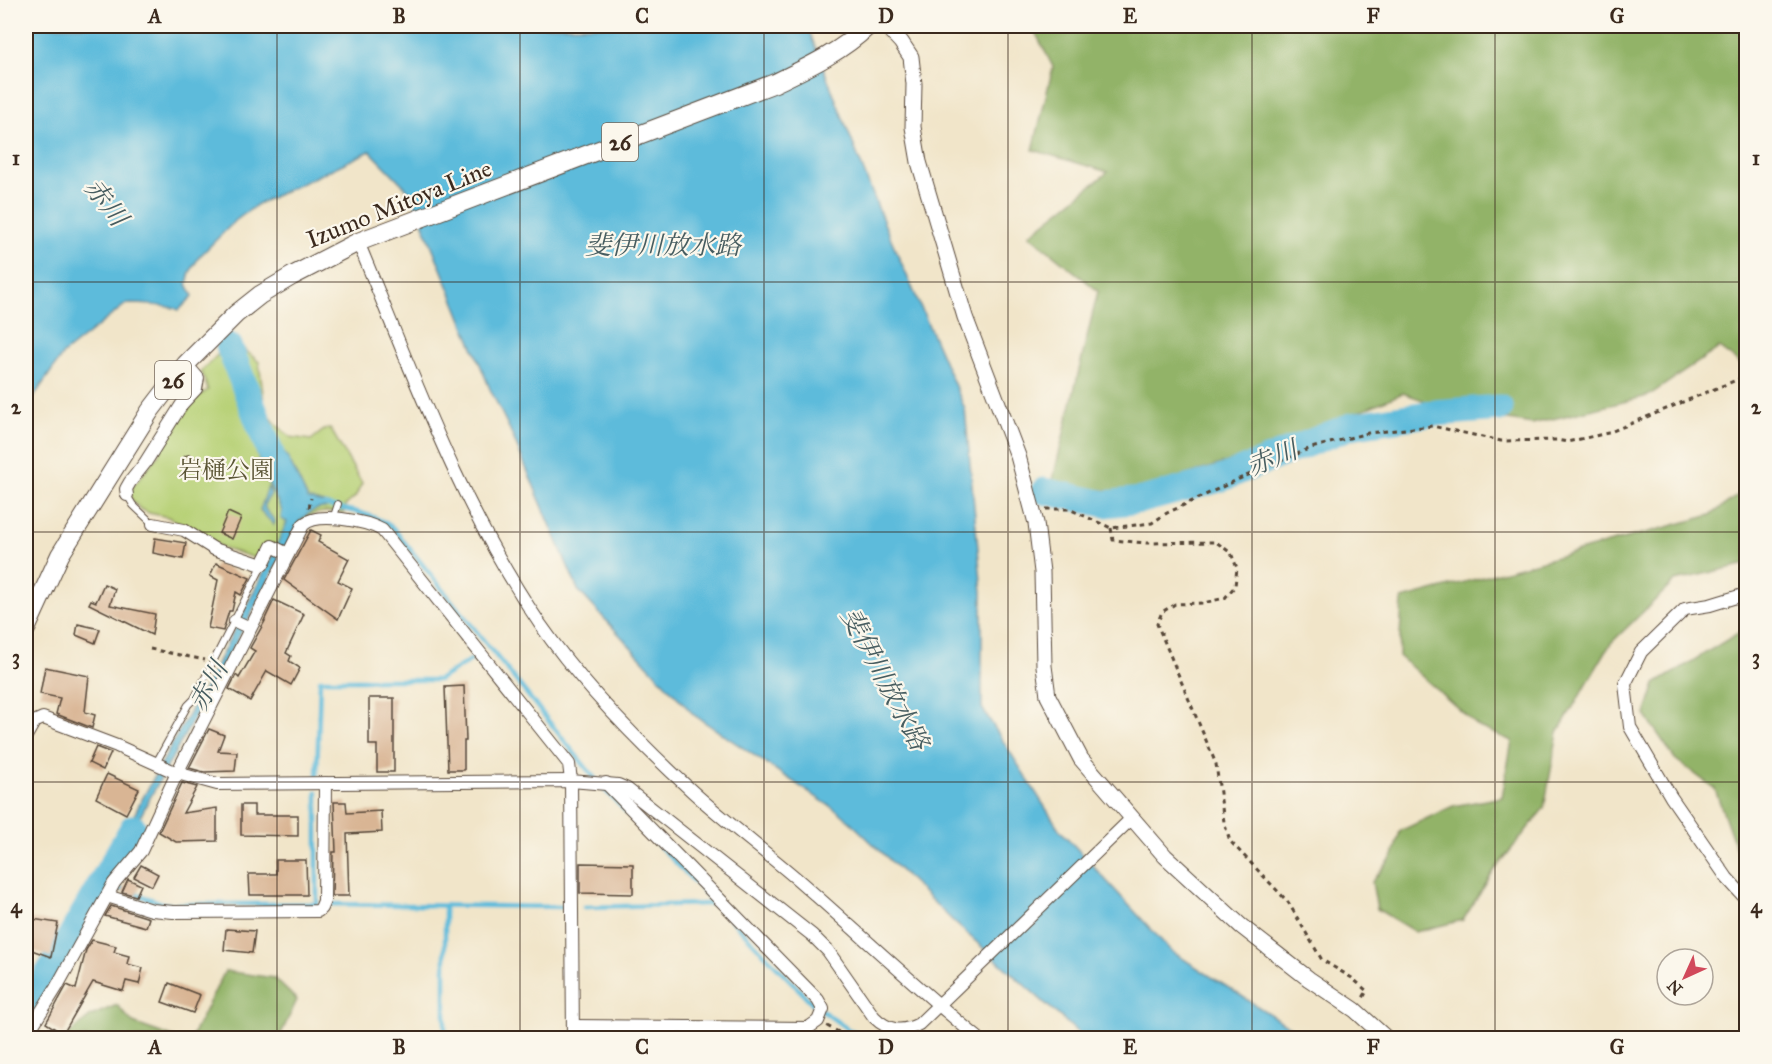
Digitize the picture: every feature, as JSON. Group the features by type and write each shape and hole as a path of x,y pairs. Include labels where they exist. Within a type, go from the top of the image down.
{"main road":[{"name":"Izumo Mitoya Line","path":"26,628 60,555 150,411 186,364 236,314 260,295 358,242 775,83 826,58 868,26"}],"street":[{"path":"886,26 911,57 914,84 913,127 919,162 965,318 1018,456 1033,510 1042,572 1044,666 1048,696 1081,759 1165,856 1242,926 1309,979 1355,1010 1386,1038"},
{"path":"358,242 464,492 487,537 539,622 569,663 598,698 693,792 796,878 978,1038"},
{"path":"127,495 126,489 130,482 145,463 182,404 196,389 198,378 186,364"},
{"path":"26,1036 56,988 120,874 141,851 165,767 282,551 306,522 336,510 382,530 565,758 571,771 572,781 574,1032 808,1028 820,1016 818,1000 601,783"},
{"path":"153,524 184,530 204,544 221,552 263,564 272,546 282,551"},
{"path":"1746,594 1710,605 1685,609 1641,652 1625,684 1630,727 1671,797 1727,878 1746,900"},
{"path":"26,736 34,722 43,718 165,767 217,784 572,781 618,785 627,789 812,935 828,951 874,1017 890,1029 900,1030 919,1024 1131,819"},
{"path":"107,896 152,910 173,912 318,911 324,901 325,783"}],"lane":[{"path":"127,495 133,505 153,524"},
{"path":"165,767 213,662 242,624 263,564"}],"path":[{"path":"1033,510 1069,509 1111,528 1152,523 1167,513 1311,448 1368,433 1432,426 1502,441 1557,440 1567,442 1608,433 1746,376"},
{"path":"1111,528 1113,540 1146,543 1216,542 1231,553 1238,568 1235,586 1225,598 1203,603 1175,604 1162,612 1157,624 1216,764 1224,822 1230,841 1288,902 1322,960 1352,978 1367,991 1355,1010"},
{"path":"150,649 213,662"},
{"path":"820,1016 850,1038"}],"green space":[{"path":"1032,26 1746,26 1746,368 1719,348 1648,396 1532,424 1454,411 1403,393 1269,449 1132,492 1051,487 1098,291 1029,235 1108,172 1033,150 1053,67"},
{"name":"岩樋公園","path":"233,340 259,362 265,410 276,424 290,437 311,440 330,428 362,483 355,497 345,506 344,513 319,513 304,520 281,557 272,553 258,559 223,548 168,517 140,509 131,499 130,490 158,455 170,430 195,399 208,390 201,371"},
{"path":"1746,489 1746,564 1675,581 1611,643 1558,732 1544,808 1494,871 1463,920 1415,932 1377,909 1372,882 1393,856 1400,831 1453,806 1502,797 1512,741 1479,727 1399,656 1402,599 1711,515"},
{"path":"1746,628 1746,862 1739,857 1715,789 1675,759 1645,715 1655,684"},
{"path":"225,971 274,978 297,1000 279,1038 191,1038"},
{"path":"117,1005 133,1023 175,1038 64,1038 91,1016"}],"water":[{"name":"斐伊川放水路","path":"26,26 807,26 884,223 965,409 982,592 982,708 1059,829 1171,951 1307,1038 1084,1038 954,922 843,815 694,715 578,590 510,430 490,389 410,192 370,151 258,204 235,221 199,257 190,272 187,284 193,296 179,310 161,306 126,304 63,354 26,408"},
{"path":"260,420 288,458 308,499 328,504 327,508 315,510 299,522 145,807 119,862 113,859 139,805 195,702 197,703 287,522 281,519 282,511 257,455 254,432 256,422"},
{"path":"268,487 271,494 265,503 265,509 275,521 274,525 260,510"}],"building":[{"path":"186,455 192,455 196,462 192,469 186,469 182,465 182,459"},
{"path":"228,512 241,518 232,539 219,533"},
{"path":"311,530 321,535 318,542 349,559 338,581 352,588 338,619 284,580"},
{"path":"155,538 186,543 183,559 153,553"},
{"path":"216,563 250,578 241,595 236,592 232,611 229,611 223,631 208,628 218,580 210,576"},
{"path":"104,584 115,589 110,605 155,614 152,635 89,604 91,600 96,602"},
{"path":"274,600 304,614 286,653 291,656 289,661 300,668 291,685 267,671 250,701 229,689 236,675 239,678 255,651 250,648"},
{"path":"78,624 100,629 95,643 76,635"},
{"path":"45,667 89,676 85,712 95,715 92,728 56,714 60,698 40,694"},
{"path":"464,686 466,741 464,741 464,770 448,770 445,687"},
{"path":"369,698 394,698 394,772 377,772 377,745 369,745"},
{"path":"209,729 224,735 218,751 237,752 235,771 204,772 189,768"},
{"path":"96,747 111,753 103,770 89,763"},
{"path":"107,774 139,789 126,814 96,798"},
{"path":"182,783 197,787 183,813 217,808 217,841 176,842 159,832"},
{"path":"334,802 346,802 347,813 381,811 382,832 347,834 349,896 332,896 333,852 336,852"},
{"path":"241,805 254,805 254,815 298,815 298,836 241,835"},
{"path":"276,860 306,860 307,895 250,895 249,874 276,874"},
{"path":"580,863 633,864 633,894 580,893"},
{"path":"141,865 158,874 152,886 134,877"},
{"path":"128,879 141,885 136,896 122,892"},
{"path":"111,906 149,918 146,927 105,916"},
{"path":"26,918 58,923 51,957 26,948"},
{"path":"226,929 255,931 252,953 224,950"},
{"path":"92,940 116,946 114,952 129,956 127,964 143,968 139,984 126,981 123,991 93,982 63,1034 46,1023 67,985 76,989 86,950"},
{"path":"169,983 200,995 193,1013 162,1002"}],"waterway":[{"name":"赤川","path":"229,346 271,454"},
{"name":"赤川","path":"1044,491 1105,504 1142,500 1220,479 1351,426 1434,413 1500,408"},
{"path":"324,505 369,515 393,528 596,780"},
{"path":"317,775 320,680 438,680 471,660"},
{"path":"601,786 814,1005 849,1030 874,1038"},
{"path":"118,888 165,904 317,904 317,792"},
{"name":"赤川","path":"26,1009 133,828"},
{"path":"329,904 564,907"},
{"path":"584,907 709,904"},
{"path":"445,905 445,1038"}]}
